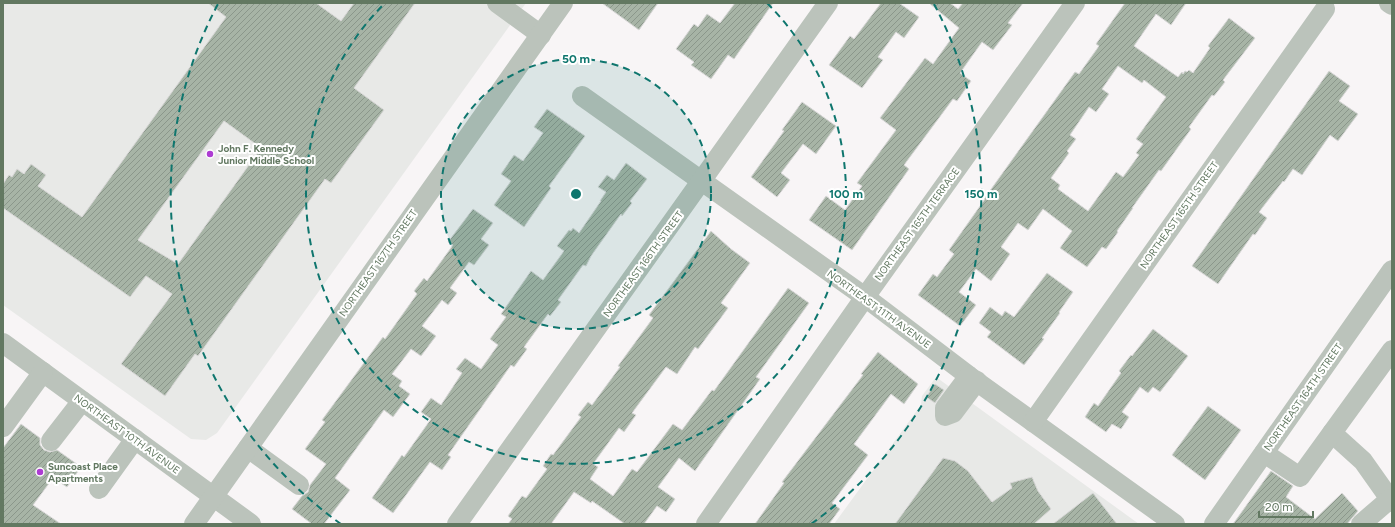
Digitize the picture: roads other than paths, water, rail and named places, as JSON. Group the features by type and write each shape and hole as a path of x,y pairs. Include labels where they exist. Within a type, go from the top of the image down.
{"street":[{"path":"497,3 541,34"},
{"name":"NORTHEAST 167TH STREET","path":"194,524 563,3"},
{"name":"NORTHEAST 166TH STREET","path":"457,524 828,3"},
{"name":"NORTHEAST 165TH TERRACE","path":"706,524 1074,3"},
{"name":"NORTHEAST 165TH STREET","path":"1033,422 1325,9"},
{"name":"NORTHEAST 11TH AVENUE","path":"582,96 865,297 1033,422 1175,524"},
{"name":"NORTHEAST 164TH STREET","path":"1214,524 1388,283"},
{"name":"NORTHEAST 10TH AVENUE","path":"4,345 251,524"},
{"path":"1264,453 1300,477 1392,350"},
{"path":"3,427 43,372"},
{"path":"51,441 82,401"},
{"path":"1332,433 1364,461 1391,500 1361,524"},
{"path":"99,489 135,440"},
{"path":"248,448 299,485"}],"place":[{"name":"John F. Kennedy Junior Middle School","path":"210,154"},
{"name":"Suncoast Place Apartments","path":"40,472"}]}
